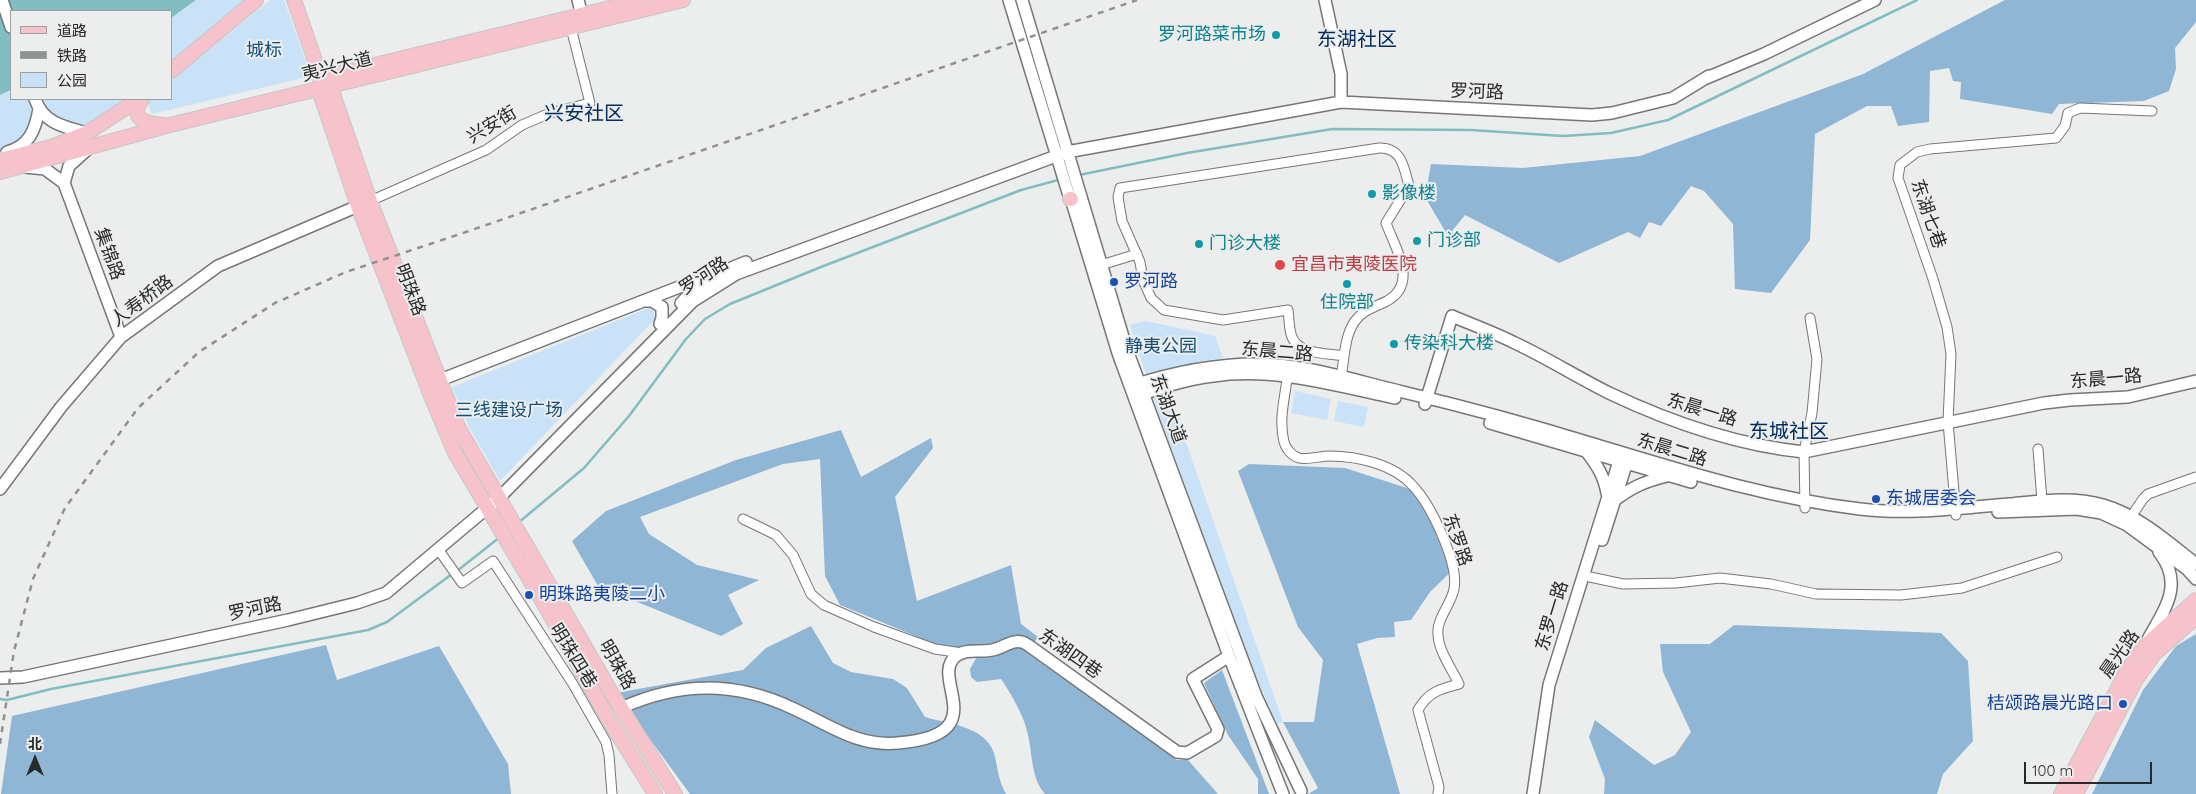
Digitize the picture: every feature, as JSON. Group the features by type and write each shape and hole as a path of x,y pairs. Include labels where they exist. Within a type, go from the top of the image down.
{"main road":[{"path":"2,0 10,24"},
{"path":"172,70 256,0"},
{"name":"明珠路","path":"294,0 431,396 455,453 487,507 525,556 675,794"},
{"path":"578,0 582,15"},
{"name":"夷兴大道","path":"0,172 639,0"},
{"name":"夷兴大道","path":"323,85 571,28 683,0"},
{"name":"东湖大道","path":"1010,0 1061,150"},
{"name":"东湖大道","path":"1022,0 1110,330 1137,390 1261,709 1301,791"},
{"path":"1325,0 1342,74 1341,99"},
{"name":"罗河路","path":"440,380 730,268 1061,150 1341,99 1592,115 1612,113 1673,98 1709,76 1764,54 1875,0"},
{"path":"0,160 51,146 87,133 139,100"},
{"path":"141,100 137,115 142,120 170,126"},
{"path":"37,104 55,124 87,133"},
{"path":"0,154 22,147 35,126 37,104"},
{"path":"19,167 45,169 64,183 69,166 91,147"},
{"name":"罗河路","path":"497,495 693,302 714,287 736,274 1061,150"},
{"name":"集锦路","path":"64,183 121,337"},
{"name":"东湖大道","path":"1074,199 1101,265 1137,390 1229,656 1283,794"},
{"name":"明珠路","path":"364,204 440,380 458,427 497,495 525,556 609,720 655,794"},
{"name":"人寿桥路","path":"0,489 61,408 121,337 218,266 364,204"},
{"name":"罗河路","path":"0,678 23,677 357,603 386,592 487,507 688,296 730,268"},
{"path":"644,301 652,301 662,307 660,324"},
{"name":"东晨一路","path":"1425,401 1452,316 1516,343 1608,392 1656,414 1693,428 1777,449 1804,452 2060,401 2128,398 2196,381"},
{"name":"东晨二路","path":"1137,390 1212,376 1288,372 1340,381 1425,401 1624,458 1805,505"},
{"name":"东晨二路","path":"1425,401 1586,451 1624,458 1668,476 1712,488 1805,505 1915,512 2077,508 2101,513 2127,524 2196,564"},
{"path":"1586,451 1598,465 1612,498 1646,481 1668,476"},
{"name":"东罗一路","path":"1541,794 1547,739 1557,687 1624,458"},
{"name":"东罗一路","path":"1533,794 1549,685 1612,498"},
{"name":"东晨二路","path":"1955,512 2042,501 2080,500 2105,505 2131,517 2196,579"},
{"path":"2156,540 2196,551"},
{"path":"2145,646 2167,604 2172,584 2171,572 2156,540"},
{"name":"晨光路","path":"2061,794 2126,671 2145,646 2196,600"},
{"name":"晨光路","path":"2076,794 2135,681 2154,654 2196,616"},
{"name":"东湖四巷","path":"962,652 995,650 1009,643 1023,642 1177,752 1187,753 1216,736 1218,729 1193,679 1229,656"},
{"path":"621,708 643,698 670,691 702,687 728,689 776,701 862,741 881,744 909,742 933,735 946,729 951,723 955,710 950,679 951,666 954,658 962,652"}],"street":[{"name":"兴安街","path":"364,204 486,150 522,125 550,113 590,103 571,28"},
{"name":"东湖七巷","path":"1955,512 1948,422 1951,354 1947,327 1933,279 1898,178 1900,165 1917,152 1930,149 2056,138 2065,126 2068,113 2080,108 2152,110"},
{"path":"1340,381 1350,329 1356,320 1368,310 1395,295 1403,282 1403,267 1386,223 1409,186 1401,160 1392,150 1379,148 1120,188 1118,197 1122,221 1137,254 1143,280 1151,298 1164,310 1222,320 1288,310 1291,336 1296,344 1304,350 1344,356"},
{"path":"1101,265 1137,254"},
{"path":"1805,505 1804,452 1812,413 1817,359 1810,318"},
{"name":"东罗路","path":"1288,372 1282,412 1284,443 1289,452 1299,458 1337,456 1366,461 1391,470 1413,485 1435,518 1448,553 1454,587 1451,601 1439,625 1438,635 1440,647 1459,684 1435,690 1424,699 1418,710 1439,788 1438,794"},
{"path":"2038,449 2042,501"},
{"path":"2131,517 2143,498 2148,494 2196,477"},
{"path":"743,519 776,535 794,555 811,594 824,605 874,627 934,649 962,652"},
{"name":"明珠四巷","path":"438,550 462,583 493,561 573,684 606,742 612,794"},
{"path":"1590,577 1623,584 1676,583 1720,578 1771,584 1816,594 1901,595 1962,588 2058,557"}],"green space":[{"path":"196,0 244,0 172,62 172,17"},
{"name":"城标","path":"270,0 284,0 311,76 152,114 147,101 172,100 172,80"},
{"path":"10,91 10,100 30,100 32,112 26,131 15,148 0,152 0,95"},
{"path":"41,100 129,100 85,127 58,119 44,106"},
{"name":"三线建设广场","path":"651,307 656,318 500,481 469,427 452,387"},
{"name":"静夷公园","path":"1146,321 1215,336 1223,358 1196,362 1146,375 1130,325"},
{"path":"1295,391 1331,399 1327,420 1291,413"},
{"path":"1169,393 1283,722 1277,724 1254,672 1153,398"},
{"path":"1338,401 1368,407 1364,427 1334,421"}],"shaded area":[{"path":"0,0 196,0 172,17 172,10 10,10 10,90 0,95"},
{"path":"2005,0 2196,0 2196,22 2175,48 2176,69 2169,91 2144,101 2059,104 2052,114 1960,99 1961,82 1953,81 1949,68 1930,71 1929,122 1898,126 1891,106 1867,106 1815,134 1810,240 1771,293 1735,289 1733,224 1704,191 1691,186 1661,226 1649,222 1640,238 1628,232 1559,263 1465,215 1448,236 1425,197 1431,164 1523,168 1640,156 1863,74"},
{"path":"841,430 861,477 931,438 933,448 895,497 917,601 1011,565 1021,624 1038,637 1027,653 1177,760 1188,760 1218,794 1045,794 1034,772 1029,739 1023,718 1005,685 1001,679 977,682 971,677 970,669 978,655 961,649 935,644 840,605 825,576 820,459 783,464 640,517 649,534 697,565 759,580 728,595 743,624 721,636 598,586 572,541 606,511 736,460"},
{"path":"1249,464 1345,468 1410,489 1460,563 1430,592 1411,620 1394,622 1395,637 1377,638 1357,644 1400,794 1308,794 1318,788 1283,722 1314,722 1323,660 1298,627 1238,471"},
{"path":"1734,625 1941,633 1968,661 1973,741 1943,774 1937,794 1604,794 1605,779 1589,737 1595,720 1654,765 1675,755 1691,732 1663,672 1660,644 1710,644"},
{"path":"811,626 833,663 851,672 893,679 907,688 925,717 955,724 983,737 994,753 1000,779 1006,794 690,794 616,693 743,670 766,648"},
{"path":"2196,634 2196,794 2092,794 2143,690 2176,646"},
{"path":"326,645 337,680 439,646 508,764 511,794 1,794 12,716"},
{"path":"1222,670 1269,794 1258,794 1258,779 1228,735 1204,683"}],"waterway":[{"path":"1079,175 1187,153 1332,129 1471,130 1563,136 1611,133 1668,120 1917,0"},
{"path":"518,523 584,468 629,416 686,339 705,319 730,304 821,267 1021,190 1062,179"},
{"path":"457,571 500,537"},
{"path":"0,699 7,700 51,689 368,630 387,622 452,574"}],"railway":[{"path":"0,744 14,651 33,579 65,508 138,408 199,352 275,303 346,272 1137,0"}],"place":[{"name":"罗河路菜市场","path":"1276,35"},
{"name":"影像楼","path":"1372,194"},
{"name":"门诊部","path":"1417,241"},
{"name":"门诊大楼","path":"1199,244"},
{"name":"宜昌市夷陵医院","path":"1280,265"},
{"name":"罗河路","path":"1114,282"},
{"name":"住院部","path":"1347,284"},
{"name":"传染科大楼","path":"1394,344"},
{"name":"东城居委会","path":"1876,499"},
{"name":"明珠路夷陵二小","path":"529,595"},
{"name":"桔颂路晨光路口","path":"2123,704"}],"district":[{"name":"东湖社区","path":"1357,40"},
{"name":"兴安社区","path":"584,114"},
{"name":"东城社区","path":"1789,432"}]}
